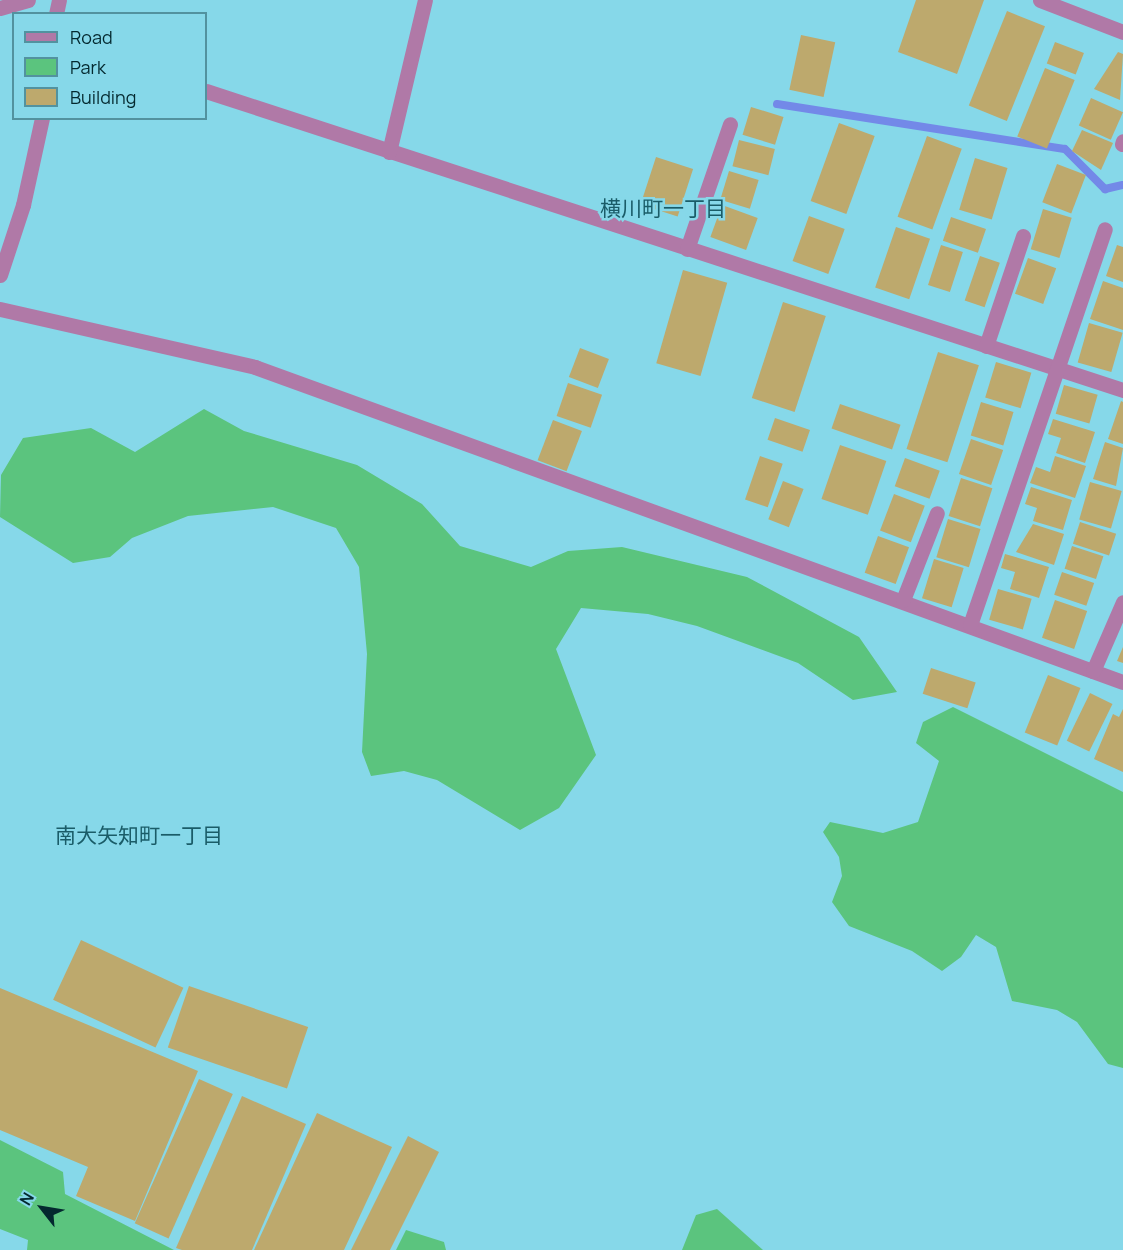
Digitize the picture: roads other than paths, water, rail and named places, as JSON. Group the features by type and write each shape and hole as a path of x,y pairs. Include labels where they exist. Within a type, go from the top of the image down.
{"street":[{"path":"0,8 28,0"},
{"path":"389,152 425,0"},
{"path":"1040,0 1123,32"},
{"path":"207,91 1123,390"},
{"path":"0,274 23,205 42,120"},
{"path":"687,249 730,124"},
{"path":"970,625 1105,230"},
{"path":"986,346 1023,236"},
{"path":"0,309 255,367 903,600 1123,682"},
{"path":"903,600 937,513"},
{"path":"1093,671 1123,602"}],"waterway":[{"path":"777,104 1065,149 1105,189 1123,185"}],"district":[{"name":"横川町一丁目","path":"663,208"},
{"name":"南大矢知町一丁目","path":"139,835"}]}
